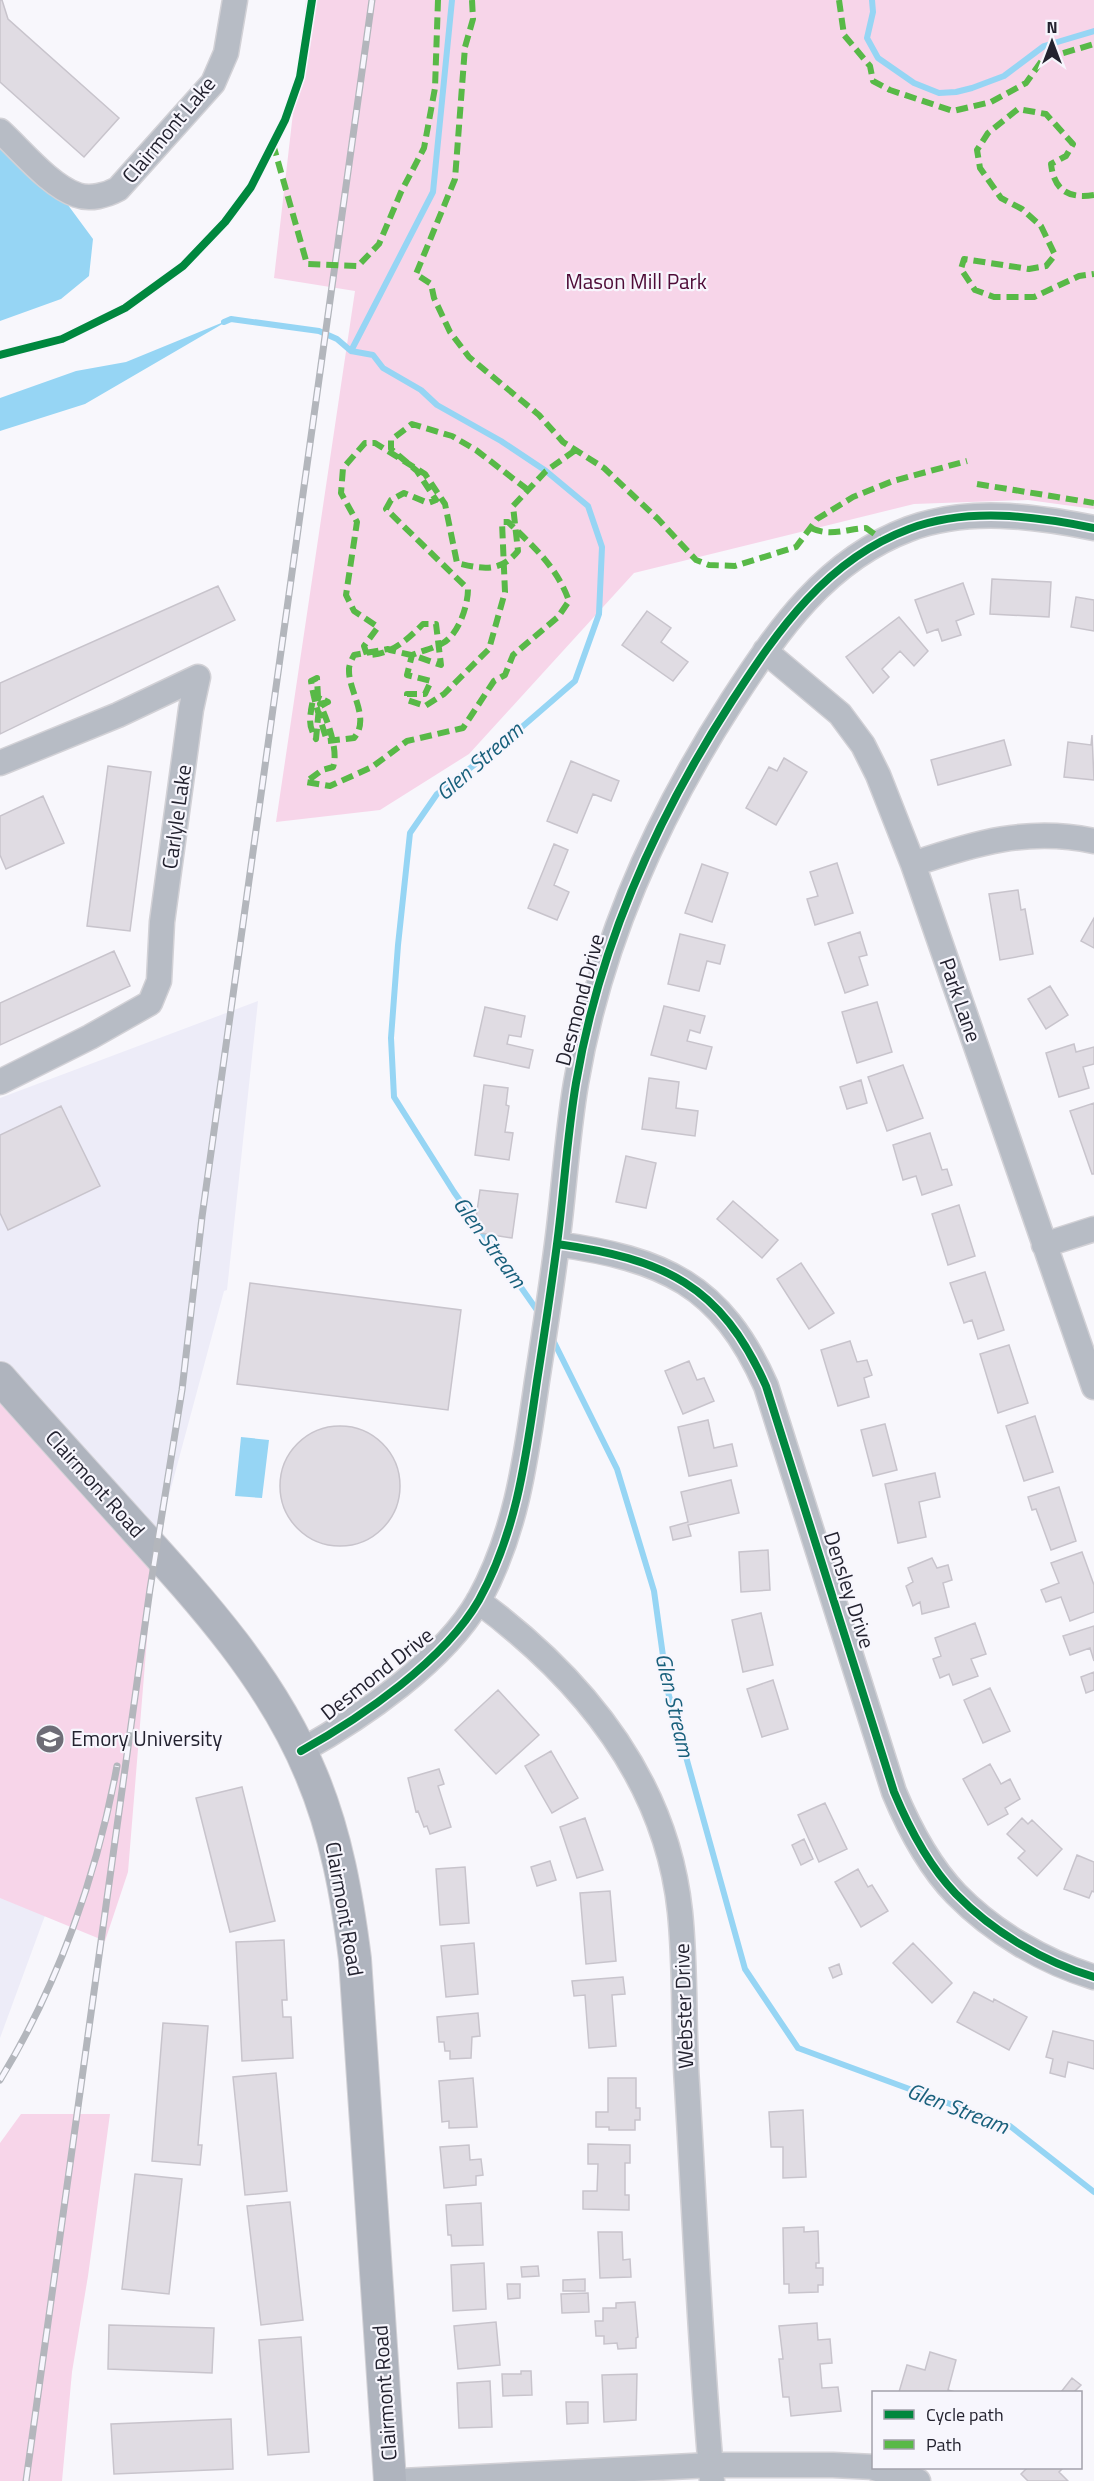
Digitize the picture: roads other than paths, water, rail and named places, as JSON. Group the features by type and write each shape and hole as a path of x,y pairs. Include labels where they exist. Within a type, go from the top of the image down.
{"main road":[{"name":"Clairmont Road","path":"0,1378 186,1584 225,1631 259,1680 301,1751 312,1775 344,1882 356,1959 390,2481"}],"street":[{"name":"Clairmont Lake","path":"0,131 67,190 79,196 107,196 118,189 213,83 226,53 235,0"},
{"name":"Desmond Drive","path":"301,1751 327,1736 408,1678 459,1629 478,1600 506,1543 525,1466 557,1244 576,1083 611,948 628,900 656,836 704,744 765,651 809,595 834,572 883,540 911,528 941,520 997,516 1032,518 1094,528"},
{"name":"Park Lane","path":"765,651 826,702 851,728 878,775 913,864 1094,1387"},
{"name":"Carlyle Lake","path":"0,763 118,715 198,677 191,709 162,922 159,981 150,1003 0,1082"},
{"path":"913,864 964,847 1011,837 1056,836 1094,841"},
{"path":"1044,1245 1094,1229"},
{"name":"Densley Drive","path":"557,1244 624,1255 664,1270 699,1293 727,1318 737,1331 766,1386 894,1792 916,1838 956,1894 994,1926 1043,1957 1094,1977"},
{"name":"Webster Drive","path":"478,1600 506,1621 580,1692 609,1728 637,1772 655,1812 669,1858 680,1910 687,2078 711,2473"},
{"path":"402,2481 711,2473 833,2465 872,2468"},
{"path":"877,2469 918,2481"}],"water":[{"path":"0,149 65,201 93,239 89,276 61,299 0,321"},
{"path":"231,319 85,404 0,431 0,398 76,371 126,362"},
{"path":"241,1437 269,1440 262,1498 235,1496"}],"waterway":[{"path":"351,351 433,192 452,0"},
{"path":"872,0 873,12 867,38 878,58 914,83 939,93 972,88 1004,76 1044,46 1094,31"},
{"path":"224,322 231,319 319,331 337,339 351,351"},
{"name":"Glen Stream","path":"351,351 373,355 383,368 421,390 437,405 501,441 546,471 588,506 602,547 599,614 575,681 515,733 437,794 410,833 398,945 391,1038 394,1097 454,1192 539,1313"},
{"name":"Glen Stream","path":"552,1338 617,1469 654,1591 668,1692 745,1969 798,2048 1010,2126 1094,2192"}],"railway":[{"path":"26,2481 150,1589 182,1390 202,1217 372,0"},
{"path":"0,2080 40,2006 73,1928 98,1848 117,1766"}],"place":[{"name":"Emory University","path":"50,1739"}],"park label":[{"name":"Mason Mill Park","path":"636,282"}]}
